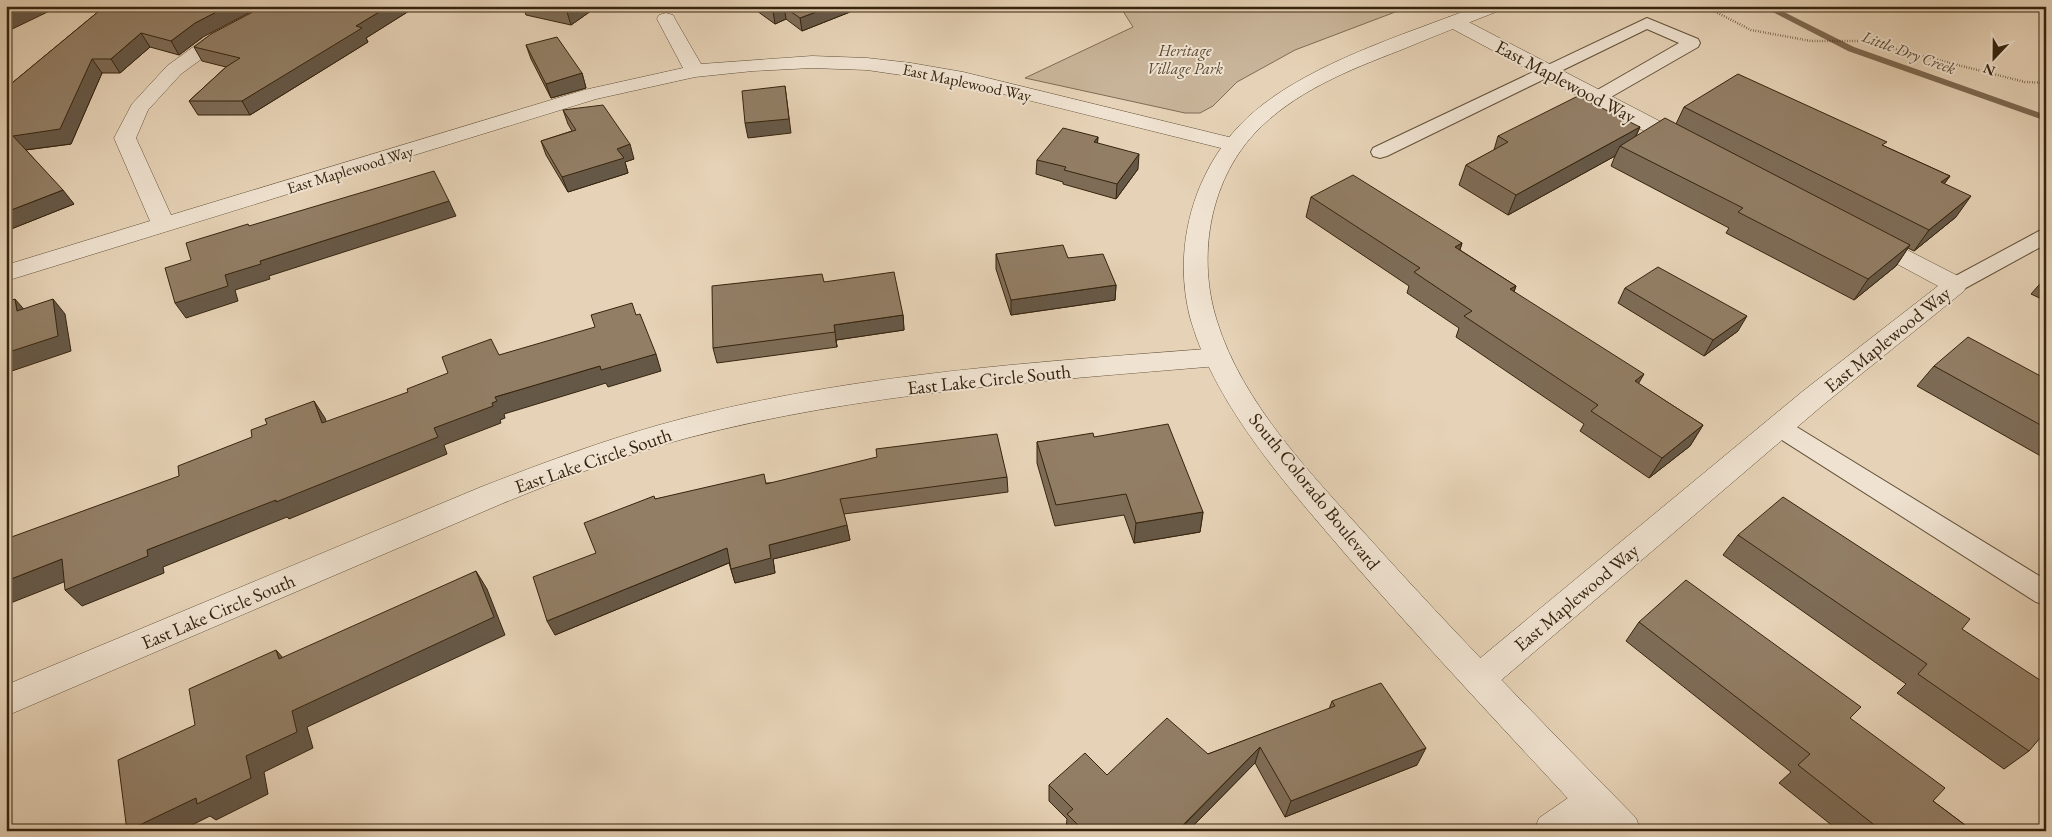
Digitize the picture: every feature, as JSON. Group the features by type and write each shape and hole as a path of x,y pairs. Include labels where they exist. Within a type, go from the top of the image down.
{"street":[{"path":"164,226 126,138 138,108 174,70 211,43 280,6"},
{"name":"South Colorado Boulevard","path":"1494,6 1350,62 1316,78 1264,113 1248,128 1220,166 1208,193 1200,221 1196,255 1197,288 1203,319 1218,357 1261,430 1366,557 1623,831"},
{"path":"666,19 695,71"},
{"name":"East Maplewood Way","path":"1454,22 1711,157"},
{"name":"East Maplewood Way","path":"6,273 591,94 695,71 753,65 812,62 867,64 911,69 963,78 1234,145"},
{"name":"East Maplewood Way","path":"1479,679 1779,427 1955,285 1850,230"},
{"name":"East Lake Circle South","path":"6,701 496,493 608,452 685,428 835,397 917,385 1218,357"},
{"path":"1552,831 1594,801"}],"lane":[{"path":"1380,152 1647,23 1692,43 1598,97"},
{"path":"1955,285 2046,235"},
{"path":"1779,427 2046,594"}],"path":[{"path":"1704,6 1751,30 1811,40 1863,41 1960,67 2026,82 2046,83"}],"green space":[{"name":"Heritage Village Park","path":"1109,6 1411,6 1295,50 1237,82 1213,106 1200,113 1185,113 1025,78 1133,27 1121,8"}],"building":[{"path":"6,6 21,6 6,13"},
{"path":"105,6 228,6 195,23 171,41 141,33 111,59 92,59 60,129 13,136 63,190 6,212 6,88"},
{"path":"264,6 389,6 356,26 362,28 242,101 189,101 226,67 240,58 194,47 211,34"},
{"path":"544,6 575,6 567,12"},
{"path":"766,6 832,6 800,18 784,7 773,11"},
{"path":"557,37 582,73 546,84 526,45"},
{"path":"1738,74 1887,142 1882,145 1950,176 1941,182 1971,196 1929,230 1684,107"},
{"path":"785,86 789,119 745,123 742,91"},
{"path":"1578,96 1640,127 1516,195 1466,165 1508,142 1498,136"},
{"path":"603,105 630,144 617,149 624,158 562,177 541,141 576,130 563,110"},
{"path":"1665,118 1910,245 1868,279 1738,212 1743,208 1620,146"},
{"path":"1063,128 1098,137 1094,142 1139,154 1117,184 1064,170 1066,167 1037,160"},
{"path":"434,171 449,201 260,261 261,264 225,275 228,286 175,303 165,268 191,260 186,243"},
{"path":"1353,175 1462,243 1455,247 1516,286 1510,289 1644,374 1635,381 1703,425 1662,458 1591,411 1598,405 1464,316 1472,311 1414,272 1420,268 1311,197"},
{"path":"1063,245 1068,258 1103,254 1116,285 1011,300 996,254"},
{"path":"1658,267 1747,316 1713,340 1625,288"},
{"path":"894,272 903,315 834,325 835,332 713,348 712,286 822,274 824,282"},
{"path":"15,299 17,311 53,299 58,336 6,353 6,302"},
{"path":"632,303 636,315 640,314 656,354 601,370 600,366 495,397 497,401 492,403 493,406 434,428 438,437 276,502 276,500 147,550 148,556 65,590 62,559 6,581 6,539 179,476 178,466 252,437 251,430 267,424 265,419 314,401 322,423 408,392 407,389 448,373 442,357 491,339 499,355 595,327 591,315"},
{"path":"1968,337 2046,379 2046,428 1934,366"},
{"path":"1168,424 1203,512 1136,523 1126,494 1056,505 1037,442 1093,433 1094,437"},
{"path":"997,434 1007,477 840,499 847,525 769,545 771,558 731,569 727,548 547,621 533,577 596,553 584,523 654,496 655,499 764,474 766,484 877,457 876,449"},
{"path":"1783,497 1970,619 1962,629 2046,684 2046,731 2029,751 1918,674 1927,664 1738,535"},
{"path":"476,571 494,617 292,711 297,732 246,756 251,778 197,804 196,798 127,831 118,760 195,725 189,689 276,650 279,659"},
{"path":"1686,580 1861,707 1850,718 1945,788 1933,801 1973,831 1882,831 1798,765 1810,754 1639,622"},
{"path":"1381,683 1426,748 1291,801 1260,747 1179,831 1084,831 1067,814 1073,809 1049,785 1085,753 1107,775 1167,718 1208,754 1335,706 1332,701"}],"waterway":[{"name":"Little Dry Creek","path":"1765,6 1851,49 2046,118"}]}
